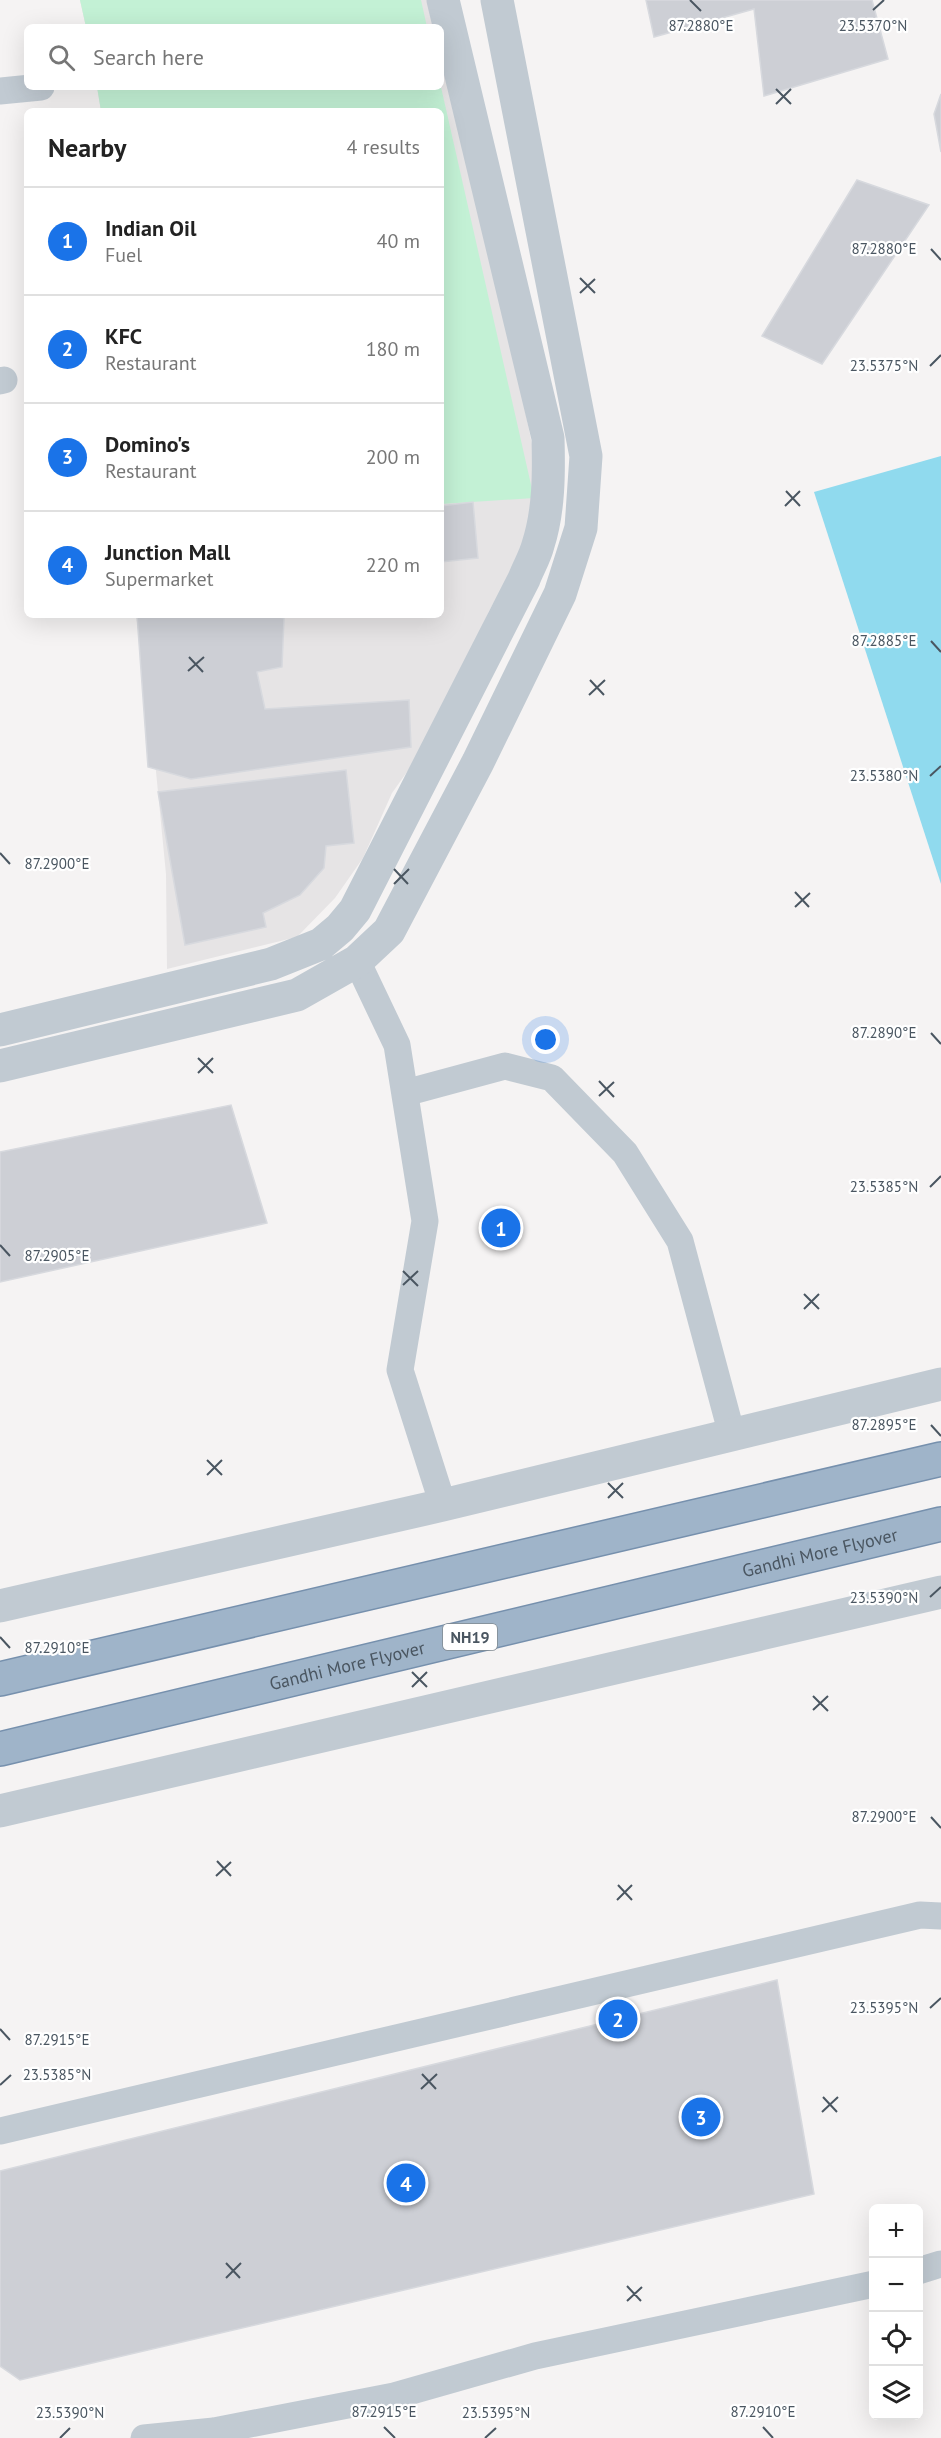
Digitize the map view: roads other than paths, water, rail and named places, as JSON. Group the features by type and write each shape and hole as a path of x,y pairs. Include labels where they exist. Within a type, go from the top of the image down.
{"highway":[{"path":"0,1679 941,1459"},
{"name":"Gandhi More Flyover","path":"0,1749 941,1524"}],"street":[{"path":"0,1029 271,964 321,944 340,928 355,910 524,579 538,544 549,476 548,438 443,0"},
{"path":"0,1066 297,995 357,962 389,931 454,809 560,594 581,528 586,456 497,0"},
{"path":"0,91 24,89"},
{"path":"420,782 454,809"},
{"path":"357,962 398,1045 425,1221 400,1370 443,1505"},
{"path":"405,1093 505,1066 552,1078 625,1154 680,1241 732,1435"},
{"path":"0,1605 443,1505 941,1384"},
{"path":"0,1811 941,1592"},
{"path":"0,2131 920,1915 941,1916"},
{"path":"923,2269 941,2264"},
{"path":"144,2438 214,2431 394,2396 535,2356 869,2285"}],"water":[{"path":"941,456 941,884 814,492"}],"place":[{"name":"Indian Oil","path":"501,1228"},
{"name":"KFC","path":"618,2019"},
{"name":"Domino's","path":"701,2117"},
{"name":"Junction Mall","path":"406,2183"}]}
